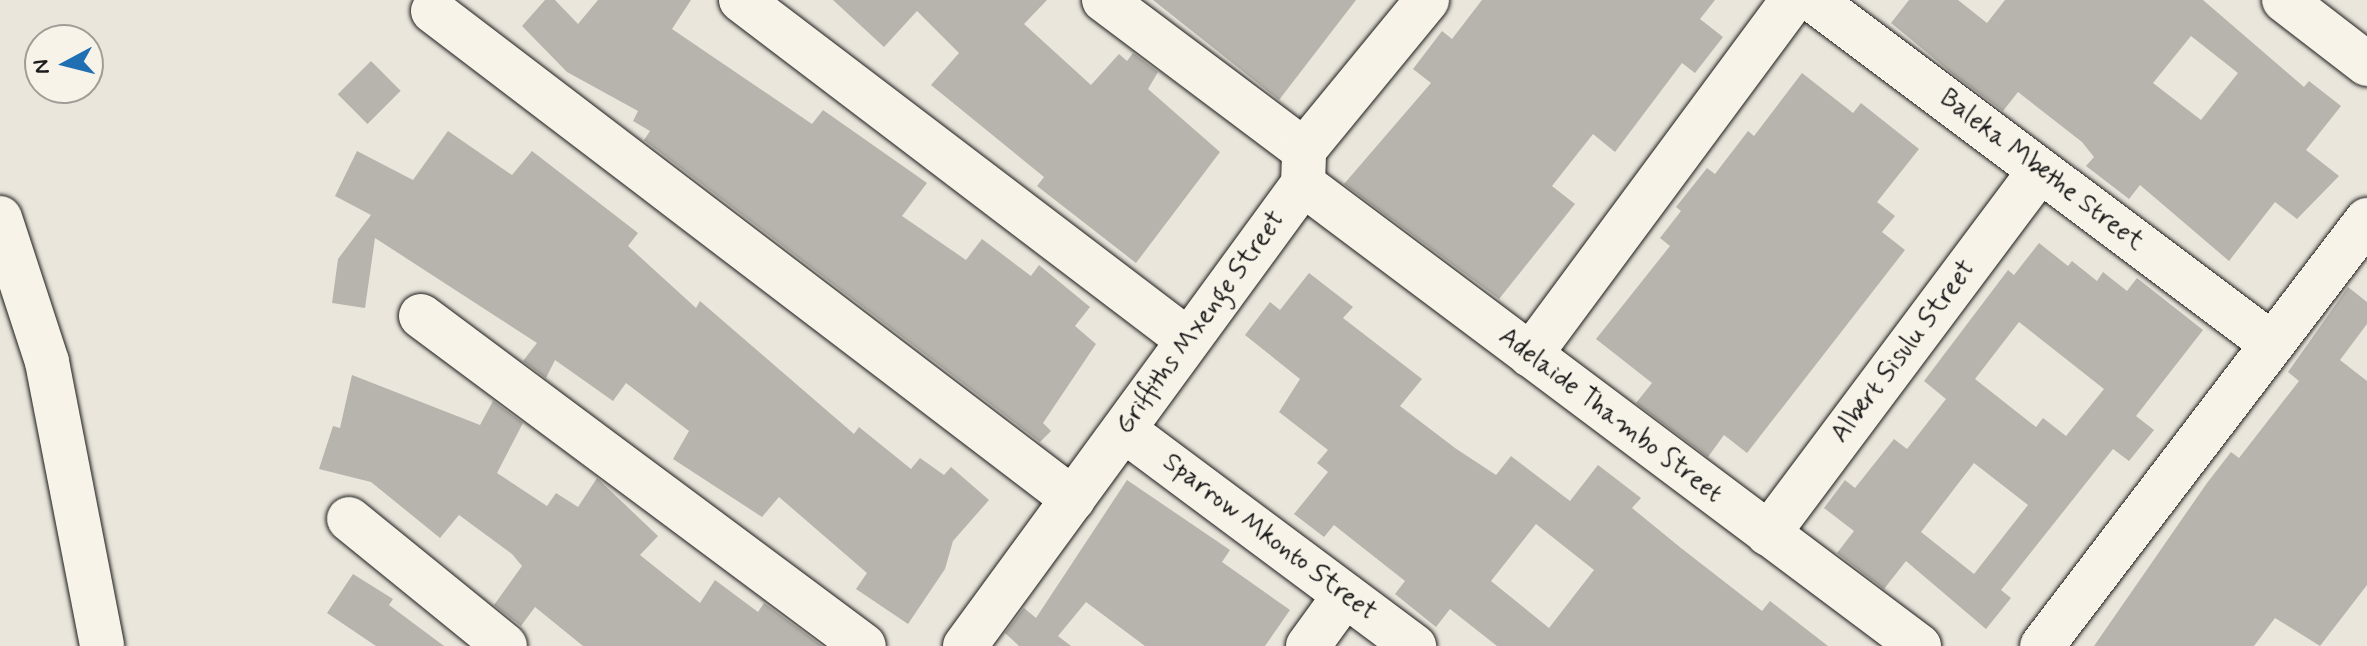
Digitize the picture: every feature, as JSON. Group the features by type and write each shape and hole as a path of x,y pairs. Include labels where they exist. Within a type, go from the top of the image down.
{"street":[{"path":"741,0 1188,340"},
{"name":"Adelaide Thambo Street","path":"1104,0 1530,355 1919,646"},
{"name":"Griffiths Mxenge Street","path":"965,646 1188,340 1303,167 1427,0"},
{"path":"1530,355 1793,0"},
{"name":"Baleka Mbethe Street","path":"1813,0 2268,341"},
{"path":"2284,0 2367,64"},
{"path":"433,11 1073,499"},
{"name":"Albert Sisulu Street","path":"1768,534 2040,170"},
{"path":"0,218 47,362 102,646"},
{"path":"2042,646 2268,341 2367,220"},
{"path":"421,316 864,646"},
{"name":"Sparrow Mkonto Street","path":"1124,430 1414,646"},
{"path":"349,519 505,646"},
{"path":"1308,646 1345,595"}],"building":[{"path":"545,0 555,0 578,24 598,0 691,0 672,29 812,124 823,110 927,183 902,216 966,260 982,239 1031,276 1039,265 1090,307 1075,326 1096,344 1043,423 1051,431 1040,442 644,140 650,131 633,121 638,111 567,72 522,26"},
{"path":"833,0 1047,0 1024,24 1091,85 1119,54 1127,61 1133,53 1158,72 1148,89 1220,152 1136,263 1037,186 1044,177 931,85 959,53 917,11 884,47"},
{"path":"1153,0 1356,0 1279,100"},
{"path":"1482,0 1715,0 1700,19 1723,37 1695,73 1682,63 1615,152 1593,134 1552,186 1575,204 1499,299 1344,184 1431,83 1413,69 1442,31 1452,39"},
{"path":"1909,0 1958,0 1987,23 2005,0 2203,0 2304,87 2309,81 2341,106 2306,150 2339,176 2297,219 2275,202 2229,261 2140,185 2129,199 2086,166 2094,157 2082,142 2018,92 2003,111 1891,23","holes":["2191,36 2238,73 2201,120 2153,83"]},
{"path":"371,61 401,91 367,124 338,94"},
{"path":"1802,73 1853,113 1861,103 1919,149 1877,202 1895,216 1882,232 1905,250 1747,453 1724,435 1708,457 1636,403 1652,383 1596,339 1670,246 1660,238 1681,211 1676,207 1707,168 1715,174 1748,131 1754,136"},
{"path":"448,131 512,175 532,151 638,233 628,246 696,308 700,301 854,434 859,427 911,469 920,458 944,475 951,467 989,500 953,541 945,569 908,624 856,589 867,573 779,497 762,517 673,459 689,431 626,383 613,401 555,360 546,378 523,361 537,343 375,238 365,308 332,303 338,259 371,215 335,196 357,151 413,180"},
{"path":"2039,243 2068,266 2072,261 2097,281 2103,272 2127,291 2137,278 2203,330 2136,416 2154,430 2129,461 2113,449 2001,590 2011,598 1986,629 1906,561 1884,589 1837,553 1854,531 1824,508 1845,480 1855,488 1894,439 1907,449 1946,399 1924,381 2008,270 2014,275","holes":["2019,322 2104,389 2066,436 2043,418 2036,427 1975,379","1974,463 2028,505 1974,574 1921,532"]},
{"path":"1309,273 1353,307 1343,318 1422,379 1400,406 1455,448 1496,475 1511,456 1570,501 1598,465 1641,498 1632,508 1681,548 1762,611 1770,601 1828,646 1497,646 1450,609 1436,627 1395,594 1405,581 1334,525 1324,537 1294,514 1328,472 1317,463 1328,450 1279,412 1300,379 1245,335 1270,302 1280,310","holes":["1536,524 1594,570 1549,628 1491,581"]},
{"path":"2348,287 2367,302 2367,324 2340,360 2367,381 2367,585 2320,646 2275,618 2254,646 2094,646 2207,483 2231,452 2239,458 2299,381 2288,372"},
{"path":"352,375 480,425 493,401 523,423 497,473 547,506 556,493 578,507 597,478 658,536 640,555 700,603 715,580 758,612 764,603 822,646 583,646 535,607 521,626 494,605 522,566 512,554 459,515 440,538 371,482 319,469 333,426 340,428"},
{"path":"1127,480 1230,550 1222,562 1290,610 1265,646 1145,646 1086,602 1058,636 1071,646 1019,646 1005,633 1024,608 1036,618"},
{"path":"353,574 393,599 389,605 444,646 376,646 327,613"}]}
